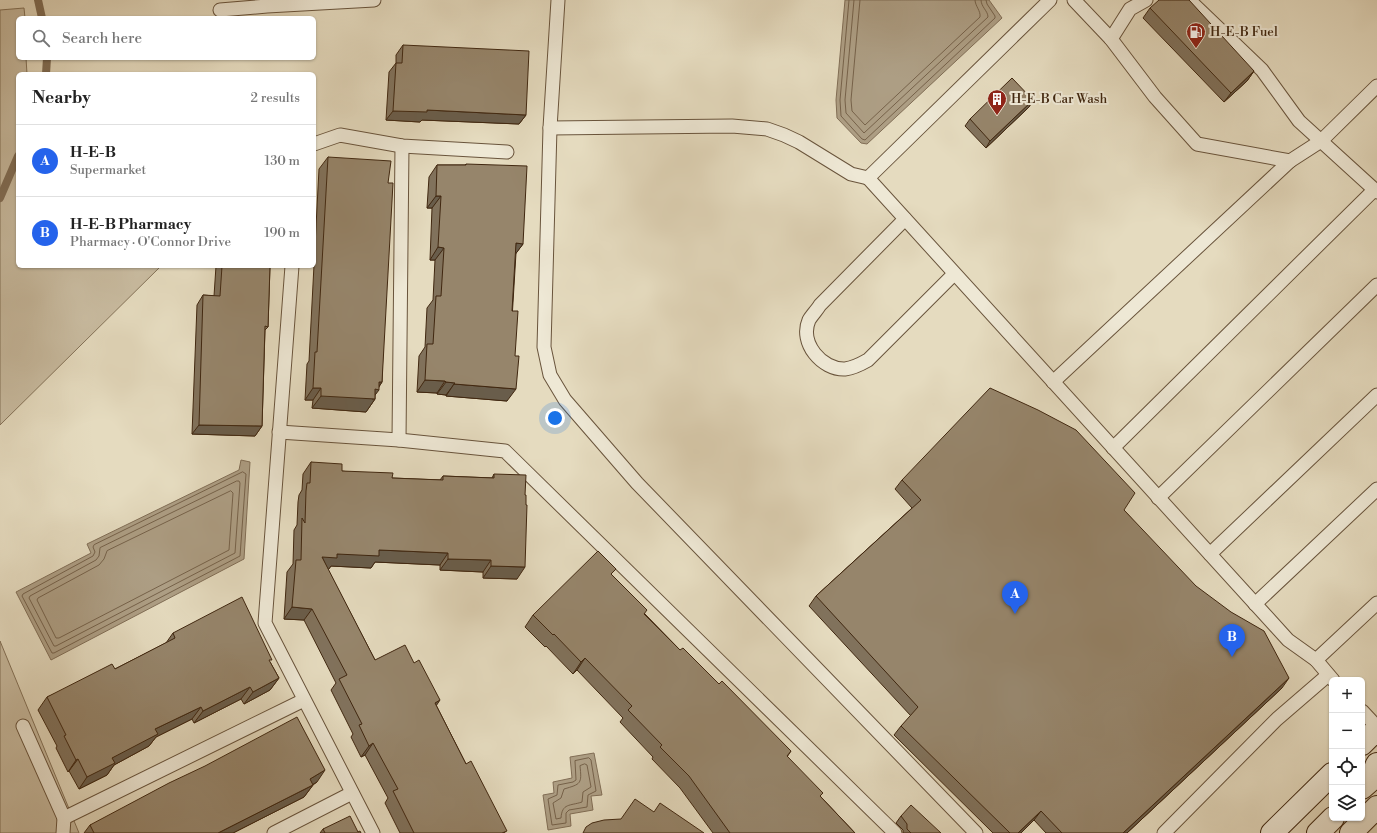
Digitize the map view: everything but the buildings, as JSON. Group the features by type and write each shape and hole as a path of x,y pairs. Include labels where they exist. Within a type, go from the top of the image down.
{"main road":[{"path":"1365,741 1377,728"},
{"path":"1365,785 1370,781 1377,764"},
{"path":"1272,833 1329,777"},
{"path":"1351,833 1377,808"},
{"path":"1318,833 1330,821"}],"lane":[{"path":"220,10 374,0"},
{"path":"558,0 550,128 544,347 550,375 564,400 637,483 976,833"},
{"path":"868,178 1050,0"},
{"path":"1074,0 1111,39 1155,97 1197,144 1290,161"},
{"path":"1111,39 1130,9 1146,0"},
{"path":"1113,448 1376,191 1299,121 1262,70 1189,0"},
{"path":"1053,382 1290,161 1321,141 1377,86"},
{"path":"550,128 732,126 767,130 784,135 799,142 852,174 868,178 1288,640 1316,660 1330,677"},
{"path":"316,143 340,135 402,146 507,152"},
{"path":"399,440 402,146"},
{"path":"904,219 820,305 809,321 807,335 809,346 819,359 832,367 845,369 855,367 868,360 954,274"},
{"path":"292,268 265,623 373,833"},
{"path":"1158,498 1377,285"},
{"path":"1210,554 1377,395"},
{"path":"279,432 399,440 505,452 895,833"},
{"path":"1255,604 1377,489"},
{"path":"1316,660 1377,603"},
{"path":"1164,833 1277,719 1329,680"},
{"path":"64,818 304,700"},
{"path":"1364,713 1377,728"},
{"path":"23,726 64,818 63,833"},
{"path":"274,833 352,793"}],"shaded area":[{"path":"24,8 25,16 16,16 16,60 26,60 27,72 16,72 16,268 159,268 0,425 0,10"},
{"path":"0,641 79,833 0,833"}],"water":[{"path":"845,0 989,0 1002,18 867,144 861,143 837,118 836,100"},
{"path":"241,460 250,462 244,559 51,660 16,592 91,553 87,544 239,470"},
{"path":"594,753 602,795 591,796 593,810 570,814 571,826 548,830 543,795 554,793 553,782 572,778 570,757"}],"waterway":[{"path":"38,0 42,16"},
{"path":"46,72 47,60"},
{"path":"0,198 16,161"}],"place":[{"name":"H-E-B Fuel","path":"1196,49"},
{"name":"H-E-B Car Wash","path":"997,116"},
{"name":"H-E-B","path":"1015,614"},
{"name":"H-E-B Pharmacy","path":"1232,657"}]}
